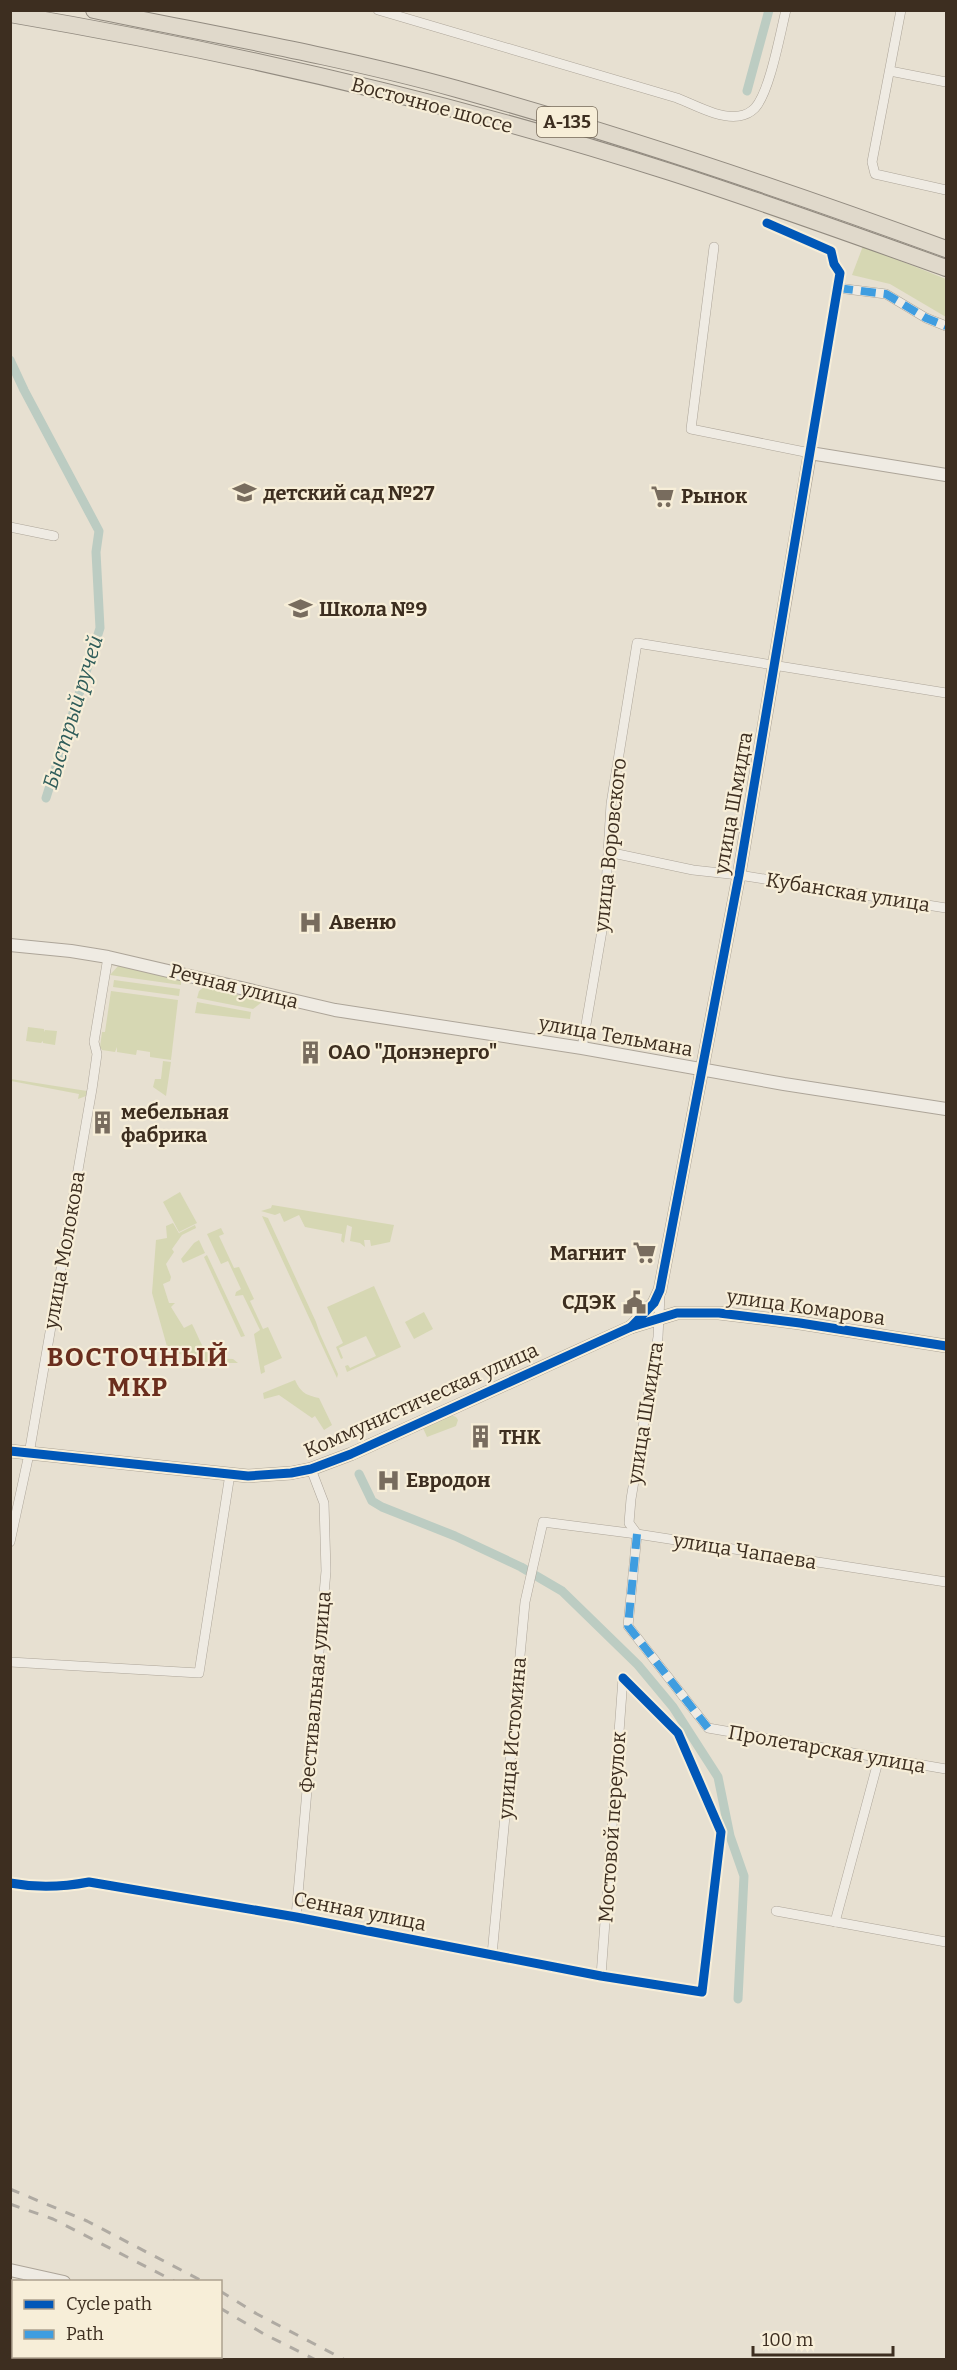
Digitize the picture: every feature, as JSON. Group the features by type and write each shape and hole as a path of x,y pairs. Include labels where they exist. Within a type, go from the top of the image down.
{"highway":[{"name":"Восточное шоссе","path":"94,10 354,63 455,88 674,153 946,249"},
{"name":"Восточное шоссе","path":"10,14 77,25 436,104 669,172 946,268"}],"street":[{"path":"378,10 737,117 748,114 756,107 764,91 786,10"},
{"path":"901,10 872,162 874,174 946,190"},
{"path":"890,70 946,82"},
{"name":"улица Шмидта","path":"708,1728 628,1626 637,1534 629,1523 658,1337 660,1290 739,875 840,273 834,264 831,251 767,223"},
{"path":"714,247 691,429 810,453 946,474"},
{"path":"838,288 886,294 926,318 946,326"},
{"path":"10,527 54,536"},
{"name":"улица Воровского","path":"582,1048 608,888 610,804 637,643 774,666"},
{"path":"774,666 946,693"},
{"name":"Кубанская улица","path":"608,852 693,870 739,875 946,908"},
{"name":"Речная улица","path":"10,945 108,957 319,1007 458,1029"},
{"name":"улица Молокова","path":"10,1542 29,1454 93,1083 97,1054 94,1042 108,957"},
{"name":"улица Тельмана","path":"458,1029 946,1109"},
{"name":"улица Шмидта","path":"631,1327 654,1303 660,1290"},
{"name":"улица Комарова","path":"660,1317 696,1312 720,1313 946,1346"},
{"name":"Коммунистическая улица","path":"10,1450 29,1454 230,1474 268,1476 311,1469 351,1454 631,1327 660,1317"},
{"name":"Фестивальная улица","path":"296,1917 326,1571 324,1503 311,1469"},
{"path":"10,1662 199,1673 230,1474"},
{"name":"улица Чапаева","path":"543,1522 637,1534 946,1582"},
{"name":"улица Истомина","path":"492,1955 525,1602 543,1522"},
{"name":"Мостовой переулок","path":"601,1976 623,1678 678,1733 721,1832 702,1992"},
{"name":"Пролетарская улица","path":"708,1728 946,1769"},
{"path":"835,1922 879,1758"},
{"name":"Сенная улица","path":"10,1883 65,1887 89,1882 296,1917 601,1976 702,1992"},
{"path":"776,1911 946,1942"},
{"path":"10,2270 55,2280"}],"green space":[{"path":"863,246 946,279 946,317 890,284 852,275"},
{"path":"119,965 181,979 181,985 110,975"},
{"path":"114,980 180,989 179,996 113,987"},
{"path":"205,986 262,1002 253,1009 197,998 199,991"},
{"path":"111,991 178,1000 171,1060 150,1057 150,1052 137,1050 136,1055 117,1052 117,1047 115,1052 102,1050 100,1047 102,1032 105,1032"},
{"path":"197,1002 251,1012 250,1019 195,1013"},
{"path":"28,1027 44,1029 44,1032 45,1030 57,1031 55,1045 43,1043 43,1041 41,1043 26,1041"},
{"path":"163,1061 171,1062 166,1096 153,1087 155,1079 161,1079"},
{"path":"11,1079 87,1091 86,1096 78,1099 79,1094 11,1081"},
{"path":"180,1192 197,1223 179,1232 163,1202"},
{"path":"272,1205 394,1225 390,1242 371,1246 370,1240 364,1240 365,1247 360,1243 350,1241 352,1227 347,1225 344,1243 341,1241 342,1234 305,1227 299,1215 284,1222 280,1213 275,1215 261,1211 271,1208"},
{"path":"262,1216 268,1218 316,1322 338,1374 337,1378"},
{"path":"173,1223 180,1235 179,1233 195,1225 196,1228 182,1235 172,1249 174,1252 166,1264 171,1277 170,1281 163,1284 169,1303 175,1303 171,1307 184,1328 192,1324 203,1346 210,1354 215,1357 233,1359 238,1363 207,1363 168,1350 152,1293 156,1240 167,1238 166,1226"},
{"path":"221,1228 224,1234 219,1236 234,1268 239,1267 254,1299 250,1301 263,1329 268,1327 282,1358 264,1366 265,1372 261,1374 254,1334 260,1330 243,1295 235,1296 236,1292 241,1289 228,1261 221,1264 207,1234"},
{"path":"199,1240 205,1253 183,1263 181,1259"},
{"path":"207,1255 245,1336 241,1337 204,1257"},
{"path":"374,1286 401,1347 347,1372 345,1366 348,1365 350,1368 376,1356 366,1336 339,1348 343,1358 341,1359 336,1347 343,1343 327,1307"},
{"path":"424,1312 433,1329 414,1339 405,1322"},
{"path":"295,1380 304,1393 319,1398 332,1425 324,1430 315,1416 312,1418 279,1395 264,1399 263,1393"},
{"path":"451,1415 458,1420 456,1426 427,1437 423,1428"}],"waterway":[{"path":"747,91 769,10"},
{"name":"Быстрый ручей","path":"10,360 99,531 96,552 100,628 46,798"},
{"name":"Быстрый ручей","path":"359,1474 372,1501 382,1507 455,1536 521,1567 562,1591 638,1665 673,1707 718,1777 730,1836 744,1876 738,1999"}],"railway":[{"path":"10,2189 87,2221 200,2280"},
{"path":"10,2204 53,2219 172,2280"},
{"path":"222,2292 257,2314 345,2360"},
{"path":"222,2309 264,2334 316,2360"}],"marked path":[{"path":"838,288 886,294 926,318 946,326"},
{"path":"637,1534 628,1626 708,1728"}],"cycle path":[{"path":"631,1327 654,1303 660,1290 739,875 840,273 834,264 831,251 767,223"},
{"path":"10,1451 248,1476 311,1469 351,1454 631,1327 677,1313 719,1313 946,1346"},
{"path":"10,1883 50,1886 89,1882 296,1917 601,1976 702,1992 721,1832 678,1733 623,1678"}],"place":[{"name":"детский сад №27","path":"245,493"},
{"name":"Рынок","path":"663,496"},
{"name":"Школа №9","path":"301,609"},
{"name":"Авеню","path":"311,922"},
{"name":"ОАО \"Донэнерго\"","path":"310,1052"},
{"name":"мебельная фабрика","path":"103,1123"},
{"name":"Магнит","path":"644,1253"},
{"name":"СДЭК","path":"634,1302"},
{"name":"ТНК","path":"481,1437"},
{"name":"Евродон","path":"388,1480"}],"district":[{"name":"ВОСТОЧНЫЙ МКР","path":"138,1372"}]}
